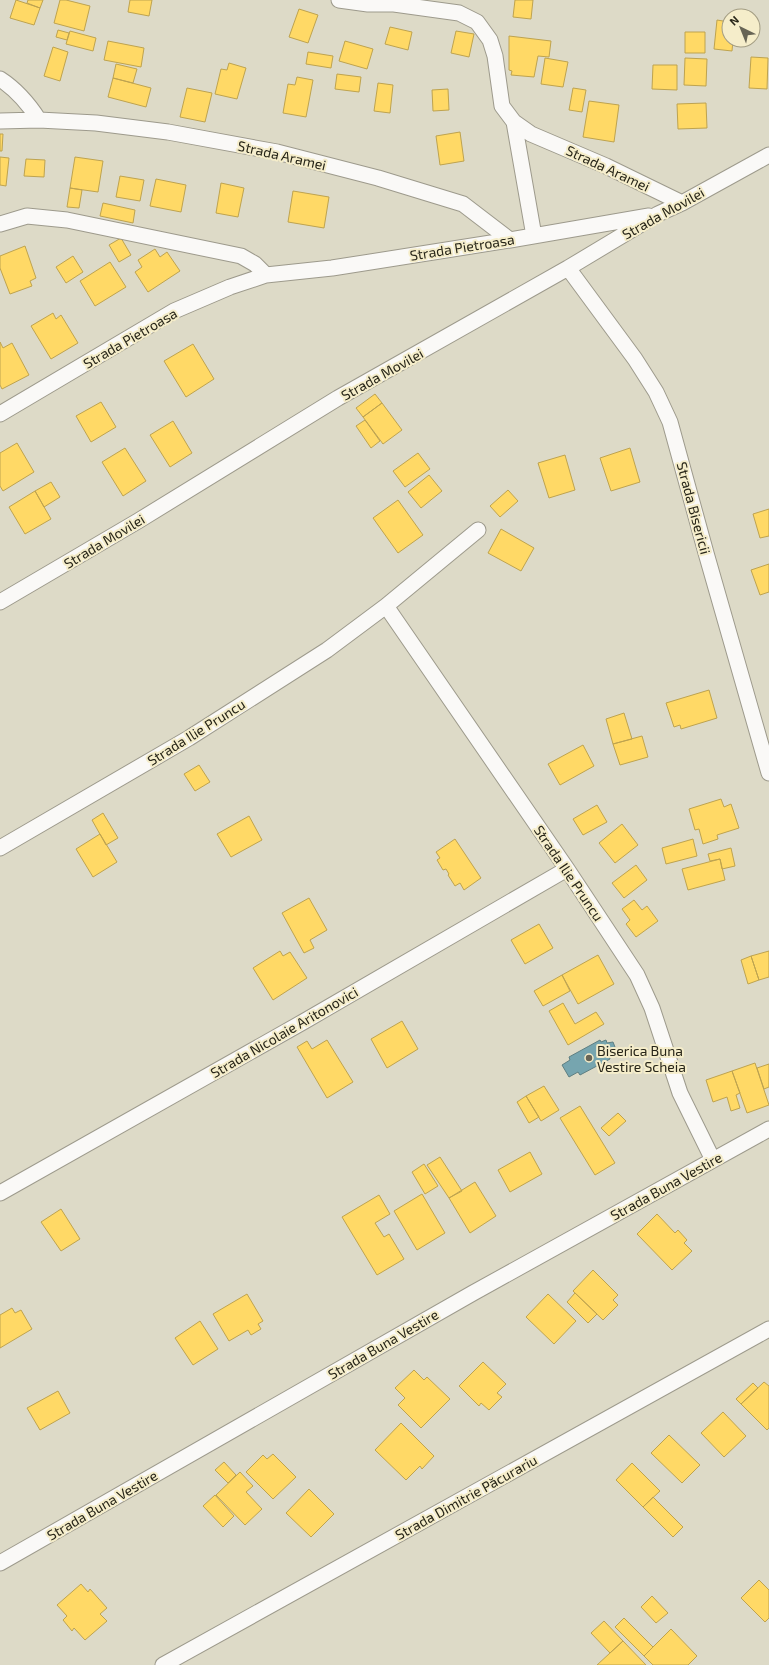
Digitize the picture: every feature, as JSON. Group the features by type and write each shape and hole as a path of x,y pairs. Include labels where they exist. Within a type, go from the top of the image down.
{"street":[{"name":"Strada Aramei","path":"339,0 368,4 399,2 459,13 477,22 490,40 495,56 502,106 514,122 531,134 606,166 682,203"},
{"path":"0,79 14,88 39,120"},
{"name":"Strada Aramei","path":"0,121 39,120 96,123 168,132 276,152 378,178 463,204 492,224 510,240"},
{"name":"Strada Aramei","path":"514,122 534,236"},
{"name":"Strada Movilei","path":"0,602 138,521 338,398 568,268 658,214 682,203 769,155"},
{"name":"Strada Pietroasa","path":"0,414 174,311 230,287 266,275 332,268 510,240 658,214"},
{"path":"0,224 27,216 67,220 241,256 255,264 266,275"},
{"name":"Strada Bisericii","path":"568,268 635,359 656,392 670,422 769,773"},
{"name":"Strada Ilie Pruncu","path":"0,848 188,738 327,650 386,606 478,530"},
{"name":"Strada Ilie Pruncu","path":"386,606 567,869 637,975 645,990 680,1093 713,1160"},
{"name":"Strada Nicolaie Aritonovici","path":"0,1193 303,1022 567,869"},
{"name":"Strada Buna Vestire","path":"0,1563 473,1293 769,1129"},
{"name":"Strada Dimitrie Păcurariu","path":"163,1665 769,1329"}],"building: Homes":[{"path":"16,0 40,8 34,25 10,18"},
{"path":"28,0 43,0 40,8 27,3"},
{"path":"60,0 90,6 84,31 54,23"},
{"path":"130,0 152,0 149,16 128,12"},
{"path":"515,0 533,0 531,19 513,17"},
{"path":"299,9 318,15 308,43 289,37"},
{"path":"717,20 721,21 721,48 732,48 732,51 714,49"},
{"path":"390,27 412,32 408,50 385,44"},
{"path":"58,30 69,33 67,40 56,37"},
{"path":"70,31 96,38 93,51 66,44"},
{"path":"456,31 474,34 469,57 451,53"},
{"path":"685,32 705,32 705,53 685,53"},
{"path":"509,36 551,41 549,57 538,56 534,77 511,75 512,71 509,70"},
{"path":"108,41 144,48 141,67 104,60"},
{"path":"345,41 373,49 367,69 339,61"},
{"path":"53,47 68,52 60,81 44,76"},
{"path":"308,52 333,56 331,68 306,64"},
{"path":"751,57 768,58 767,89 749,88"},
{"path":"545,58 568,62 563,87 541,84"},
{"path":"685,58 707,59 706,86 684,85"},
{"path":"229,63 246,68 237,99 215,94 221,69 227,70"},
{"path":"116,64 137,69 133,83 113,78"},
{"path":"653,65 677,65 677,90 652,89"},
{"path":"337,74 361,77 359,92 335,89"},
{"path":"297,77 313,80 306,117 283,113 288,84 295,85"},
{"path":"113,78 151,88 146,107 108,97"},
{"path":"378,83 393,85 390,113 374,111"},
{"path":"187,88 212,93 205,122 180,117"},
{"path":"573,88 586,90 582,112 569,110"},
{"path":"448,89 449,110 433,111 432,90"},
{"path":"589,101 619,105 614,142 583,137"},
{"path":"706,103 707,128 678,129 677,104"},
{"path":"460,132 464,161 440,165 436,136"},
{"path":"0,134 3,134 2,151 0,151"},
{"path":"0,157 9,158 6,186 0,185"},
{"path":"75,157 103,161 98,192 70,188"},
{"path":"26,159 45,160 44,177 24,176"},
{"path":"120,176 144,180 140,201 116,197"},
{"path":"156,179 186,185 181,212 150,206"},
{"path":"221,183 244,188 238,217 216,213"},
{"path":"70,188 82,190 79,208 67,207"},
{"path":"293,191 329,197 324,228 288,222"},
{"path":"103,203 135,210 133,223 100,216"},
{"path":"121,238 131,255 119,262 109,245"},
{"path":"25,246 36,278 30,281 32,286 10,294 0,268 0,256"},
{"path":"155,249 160,257 167,252 180,271 148,292 135,272 142,267 138,260"},
{"path":"73,256 83,272 66,283 56,267"},
{"path":"110,262 126,287 95,306 80,281"},
{"path":"53,313 56,319 61,315 78,343 51,359 31,326"},
{"path":"0,342 3,348 12,343 29,375 2,389 0,385"},
{"path":"193,344 214,379 186,397 164,361"},
{"path":"375,394 382,403 363,417 356,408"},
{"path":"101,402 116,427 91,442 76,416"},
{"path":"382,403 402,430 383,444 363,417"},
{"path":"365,420 380,441 371,448 356,426"},
{"path":"173,421 192,453 170,467 150,435"},
{"path":"17,443 34,472 3,491 0,486 0,453"},
{"path":"125,448 146,481 123,496 102,462"},
{"path":"630,448 640,482 611,491 600,458"},
{"path":"418,453 430,469 405,487 393,471"},
{"path":"565,455 575,490 549,498 538,463"},
{"path":"429,475 442,491 421,508 408,492"},
{"path":"51,482 60,497 44,507 35,491"},
{"path":"508,490 518,501 500,517 490,506"},
{"path":"35,491 51,519 25,534 9,507"},
{"path":"398,500 423,535 398,553 373,518"},
{"path":"769,509 769,536 760,538 753,514"},
{"path":"501,529 534,548 521,571 488,553"},
{"path":"769,564 769,592 760,595 751,570"},
{"path":"709,690 717,718 681,729 680,725 674,727 666,703"},
{"path":"624,713 632,739 613,744 606,719"},
{"path":"642,736 648,757 620,765 613,744"},
{"path":"583,745 594,766 560,785 548,764"},
{"path":"199,765 210,782 195,791 184,774"},
{"path":"721,799 724,807 731,804 739,828 717,835 718,839 703,844 699,829 695,830 689,809"},
{"path":"597,805 607,822 583,835 573,819"},
{"path":"103,813 118,838 106,845 92,820"},
{"path":"249,816 262,840 231,857 217,834"},
{"path":"622,824 638,845 615,863 599,843"},
{"path":"100,834 117,862 93,877 76,849"},
{"path":"455,839 481,878 464,890 460,883 455,886 446,869 443,870 437,860 440,858 436,852"},
{"path":"693,839 697,856 666,864 662,848"},
{"path":"731,848 735,866 722,869 720,859 710,861 708,854"},
{"path":"720,859 725,880 688,890 682,869"},
{"path":"636,865 647,880 624,898 612,883"},
{"path":"309,898 327,930 310,940 314,948 304,953 282,913"},
{"path":"634,900 642,910 647,906 658,921 636,937 626,924 630,920 622,909"},
{"path":"539,924 553,948 525,964 511,940"},
{"path":"280,951 283,956 290,952 307,978 273,1000 253,968"},
{"path":"769,951 769,977 759,980 751,956"},
{"path":"598,955 614,984 578,1004 562,975"},
{"path":"751,956 759,980 748,984 741,960"},
{"path":"562,975 570,991 543,1006 534,991"},
{"path":"563,1003 575,1024 596,1012 604,1024 568,1045 549,1011"},
{"path":"402,1021 418,1049 387,1068 371,1039"},
{"path":"327,1040 353,1082 327,1098 297,1047 307,1041 312,1049"},
{"path":"755,1063 769,1105 747,1113 732,1071"},
{"path":"769,1064 769,1087 764,1089 757,1068"},
{"path":"732,1071 740,1093 736,1095 740,1108 731,1111 727,1097 713,1102 706,1080"},
{"path":"544,1086 559,1110 541,1121 526,1096"},
{"path":"526,1096 539,1117 529,1123 517,1102"},
{"path":"580,1106 615,1163 595,1175 560,1118"},
{"path":"618,1113 626,1121 609,1136 601,1128"},
{"path":"530,1152 542,1174 510,1192 498,1170"},
{"path":"440,1157 462,1191 449,1198 427,1165"},
{"path":"424,1164 438,1186 425,1194 412,1172"},
{"path":"475,1182 496,1216 470,1233 449,1198"},
{"path":"422,1194 445,1233 417,1250 394,1211"},
{"path":"379,1195 390,1214 375,1223 384,1237 389,1234 404,1259 377,1275 342,1217"},
{"path":"61,1209 80,1239 61,1251 41,1222"},
{"path":"657,1214 675,1233 678,1230 687,1240 684,1243 692,1251 672,1270 637,1234"},
{"path":"593,1270 618,1295 613,1300 618,1305 603,1320 573,1291"},
{"path":"575,1293 597,1314 588,1323 567,1302"},
{"path":"247,1294 263,1321 258,1324 261,1329 251,1335 248,1330 229,1341 213,1314"},
{"path":"548,1294 576,1321 554,1344 526,1317"},
{"path":"12,1308 15,1313 21,1310 32,1329 0,1348 0,1315"},
{"path":"200,1321 218,1349 193,1365 175,1338"},
{"path":"483,1362 506,1384 497,1393 502,1397 489,1410 481,1403 479,1406 459,1386"},
{"path":"414,1370 424,1380 427,1377 450,1399 421,1428 398,1405 405,1398 395,1388"},
{"path":"764,1382 769,1386 769,1428 767,1430 741,1404"},
{"path":"753,1383 758,1388 741,1404 736,1399"},
{"path":"58,1391 70,1413 40,1430 27,1408"},
{"path":"723,1412 746,1436 724,1457 701,1433"},
{"path":"401,1423 434,1456 422,1469 420,1466 406,1480 375,1450"},
{"path":"669,1435 700,1465 682,1483 651,1453"},
{"path":"273,1454 296,1477 273,1499 246,1472 263,1455 267,1459"},
{"path":"224,1462 236,1475 228,1483 215,1470"},
{"path":"632,1463 660,1491 643,1507 616,1480"},
{"path":"240,1472 253,1486 246,1492 262,1509 245,1525 216,1495"},
{"path":"309,1489 334,1514 311,1537 286,1513"},
{"path":"215,1495 234,1516 223,1527 203,1506"},
{"path":"653,1497 683,1527 673,1537 643,1507"},
{"path":"759,1580 769,1590 769,1618 765,1622 741,1598"},
{"path":"81,1584 88,1592 90,1589 107,1608 100,1614 107,1621 85,1640 74,1628 72,1631 63,1620 67,1616 57,1605"},
{"path":"652,1596 668,1613 656,1623 641,1607"},
{"path":"624,1618 653,1647 644,1656 615,1627"},
{"path":"604,1621 623,1641 610,1653 591,1633"},
{"path":"671,1629 697,1656 688,1665 653,1665 644,1656"},
{"path":"623,1641 646,1665 597,1665"}],"building: Public":[{"name":"Biserica Buna Vestire Scheia","path":"600,1040 601,1042 606,1040 607,1043 613,1042 615,1047 612,1051 613,1054 609,1056 610,1059 580,1075 578,1072 569,1077 562,1065 570,1060 569,1057"}],"place":[{"name":"Biserica Buna Vestire Scheia","path":"589,1058"}]}
